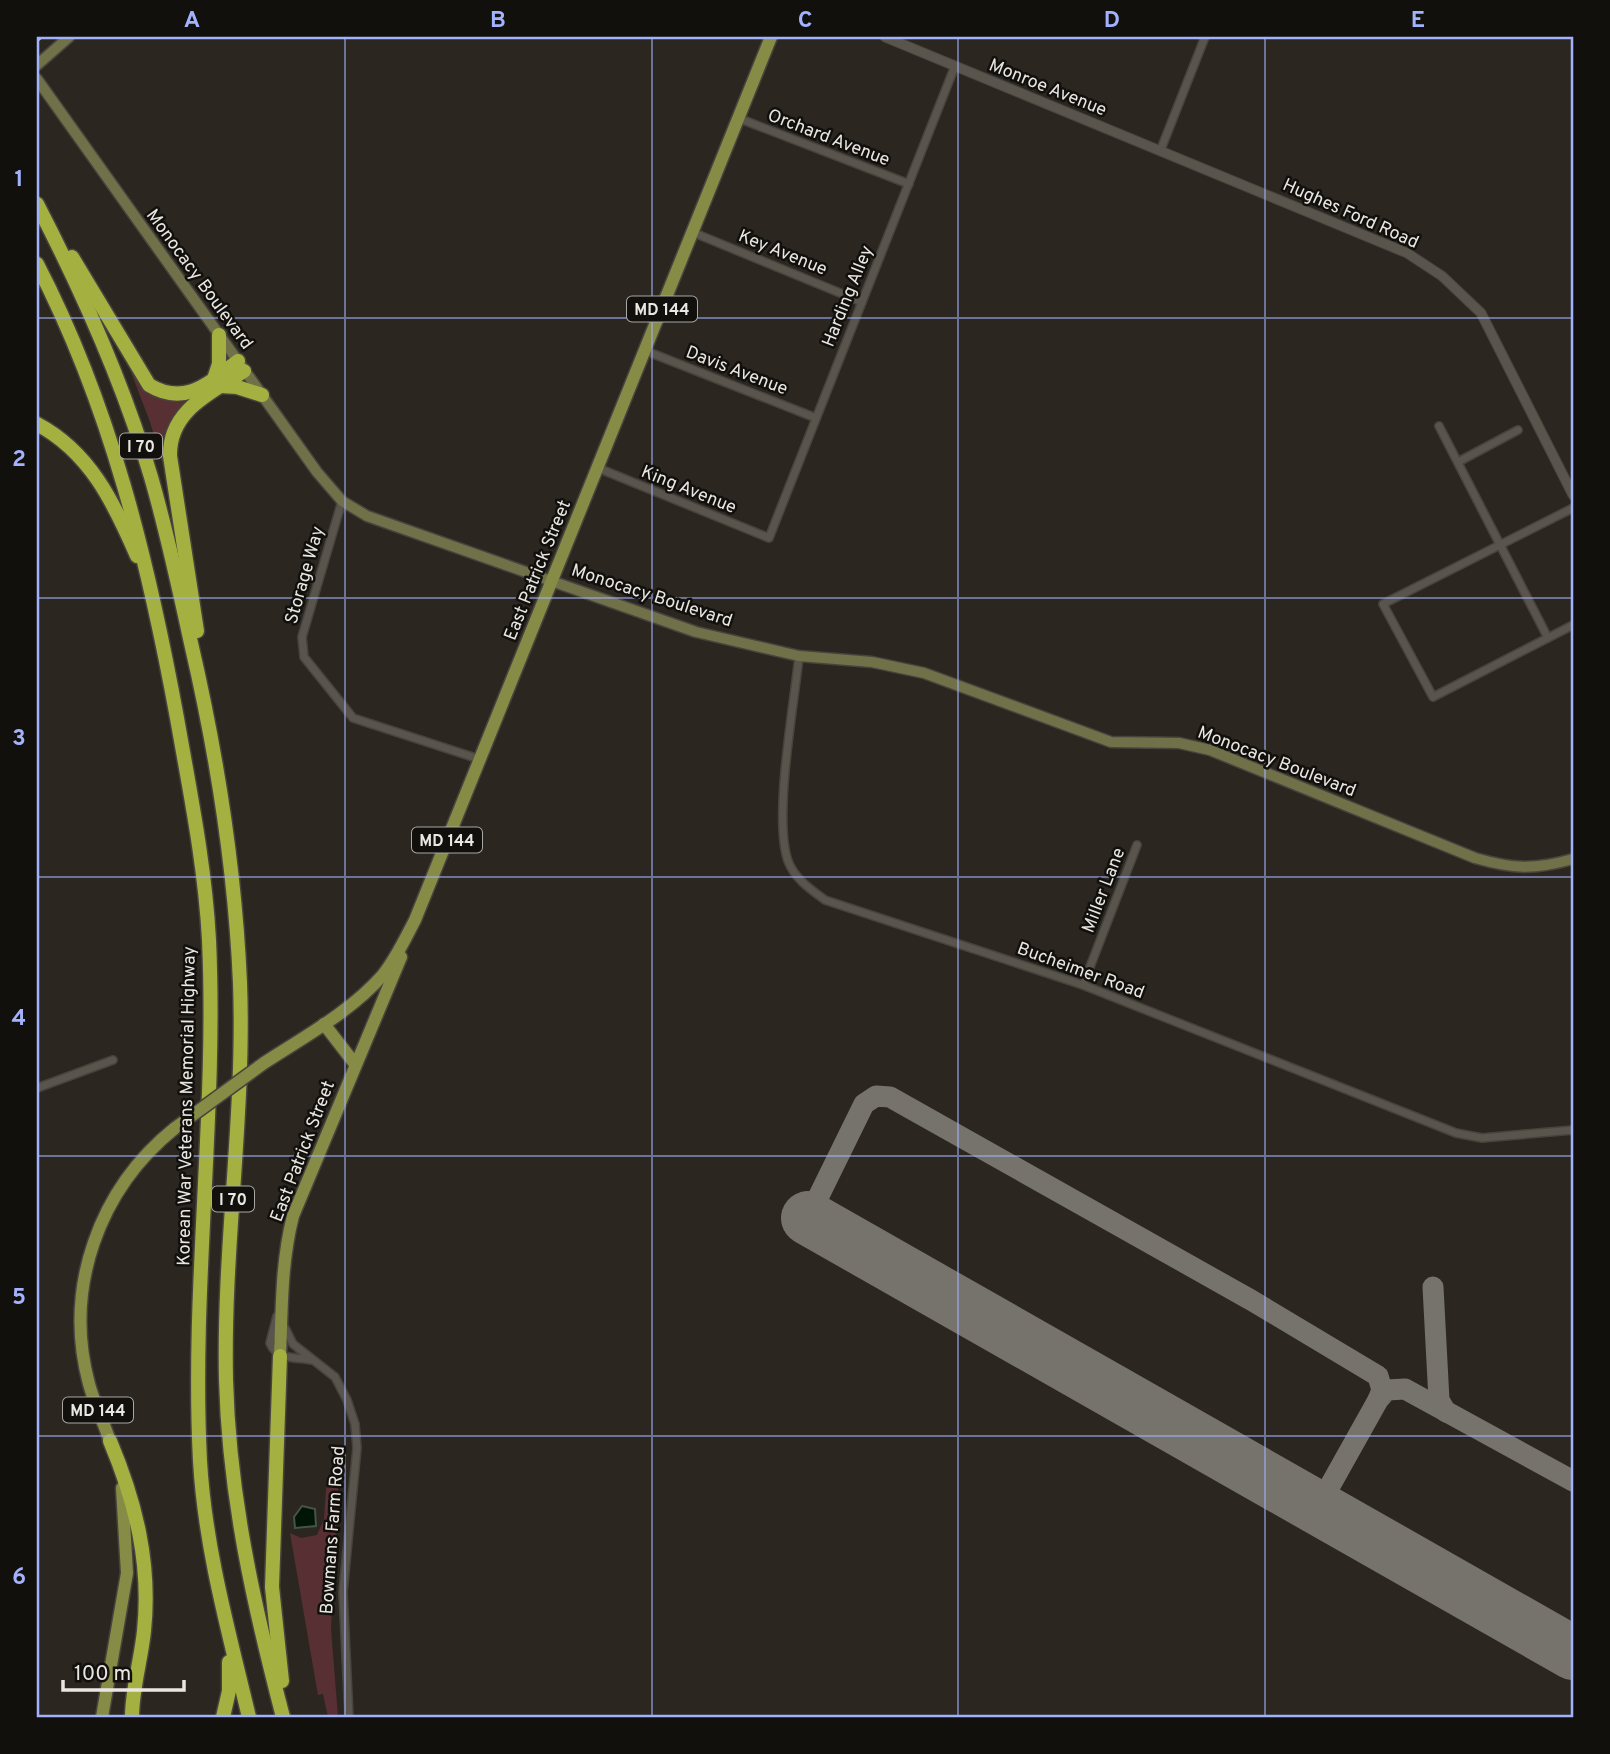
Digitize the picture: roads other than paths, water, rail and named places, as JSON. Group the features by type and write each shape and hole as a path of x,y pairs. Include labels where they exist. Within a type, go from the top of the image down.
{"highway":[{"path":"39,208 82,273 149,385 159,391 179,395 191,394 217,383 262,395"},
{"name":"I 70","path":"39,208 92,318 136,430 165,528 202,692 230,855 240,987 240,1086 226,1322 229,1439 247,1572 285,1717"},
{"name":"Korean War Veterans Memorial Highway","path":"37,264 69,331 106,428 139,534 194,813 209,937 210,1042 197,1384 201,1467 220,1598 249,1717"},
{"path":"217,383 219,335"},
{"path":"202,692 192,588 170,446 179,418 217,383 241,366"},
{"path":"37,424 70,446 108,493 152,594"},
{"path":"280,1356 272,1587 285,1717"},
{"path":"110,1441 128,1485 144,1558 146,1606 132,1717"},
{"path":"220,1598 230,1671 223,1717"}],"main road":[{"path":"37,65 69,37"},
{"name":"East Patrick Street","path":"280,1356 285,1248 293,1216 646,351 771,37"},
{"name":"Monocacy Boulevard","path":"37,79 317,472 342,501 381,522 696,632 799,656 872,662 925,673 1111,742 1179,743 1210,750 1475,858 1511,869 1545,867 1573,859"},
{"name":"East Patrick Street","path":"110,1441 94,1402 84,1360 80,1311 87,1262 103,1218 120,1188 157,1142 361,996 383,974 415,920"},
{"path":"324,1024 355,1064"},
{"name":"MD 144","path":"102,1717 127,1573 123,1493 110,1441"}],"street":[{"name":"Monroe Avenue","path":"885,37 1161,149"},
{"path":"1161,149 1205,37"},
{"name":"Harding Alley","path":"769,538 955,66"},
{"name":"Orchard Avenue","path":"738,118 909,184"},
{"name":"Hughes Ford Road","path":"1161,149 1406,253 1442,276 1481,313 1573,495"},
{"name":"Key Avenue","path":"692,232 862,302"},
{"name":"Davis Avenue","path":"646,351 816,418"},
{"path":"1440,426 1548,638"},
{"path":"1458,462 1518,430"},
{"name":"King Avenue","path":"598,468 769,538"},
{"name":"Storage Way","path":"342,501 302,637 304,657 353,718 479,759"},
{"path":"1573,508 1383,604 1433,697 1573,625"},
{"name":"Bucheimer Road","path":"799,656 782,821 788,861 802,884 825,900 1083,985 1456,1133 1482,1138 1573,1130"},
{"name":"Miller Lane","path":"1083,985 1137,845"},
{"path":"37,1088 113,1060"},
{"name":"East Patrick Street","path":"280,1356 270,1343 281,1294"},
{"name":"Bowmans Farm Road","path":"282,1314 289,1340 313,1361 326,1368 342,1388 352,1413 356,1435 343,1592 349,1717"},
{"path":"280,1356 313,1361"}],"railway":[{"path":"37,41 42,37"}]}
